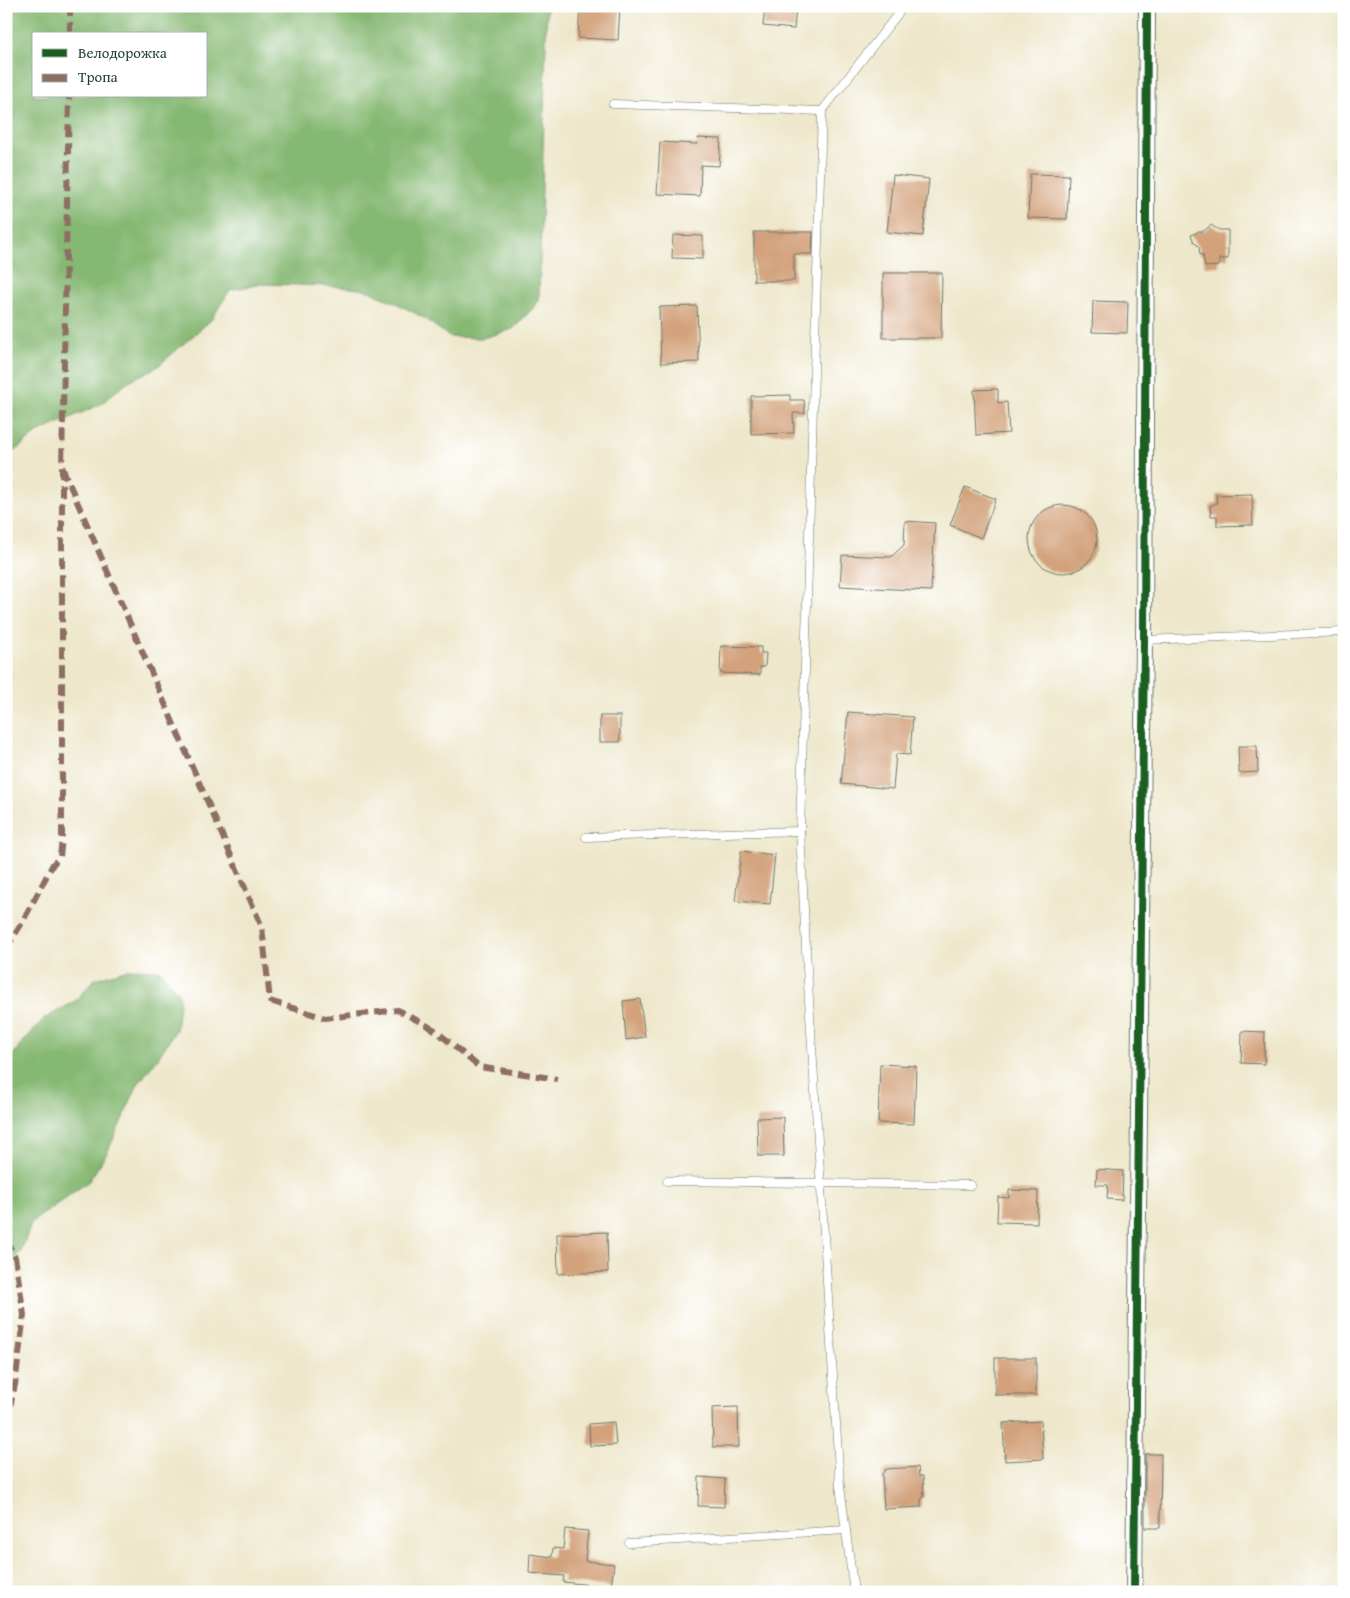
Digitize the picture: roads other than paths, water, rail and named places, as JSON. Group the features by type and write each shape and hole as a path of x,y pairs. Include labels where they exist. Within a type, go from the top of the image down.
{"street":[{"path":"1134,1592 1144,640 1147,6"}],"lane":[{"path":"854,1592 840,1486 800,831 822,111 904,6"},
{"path":"612,104 822,111"},
{"path":"1144,640 1344,632"},
{"path":"586,836 800,831"},
{"path":"667,1181 971,1185"},
{"path":"629,1543 846,1530"}]}
